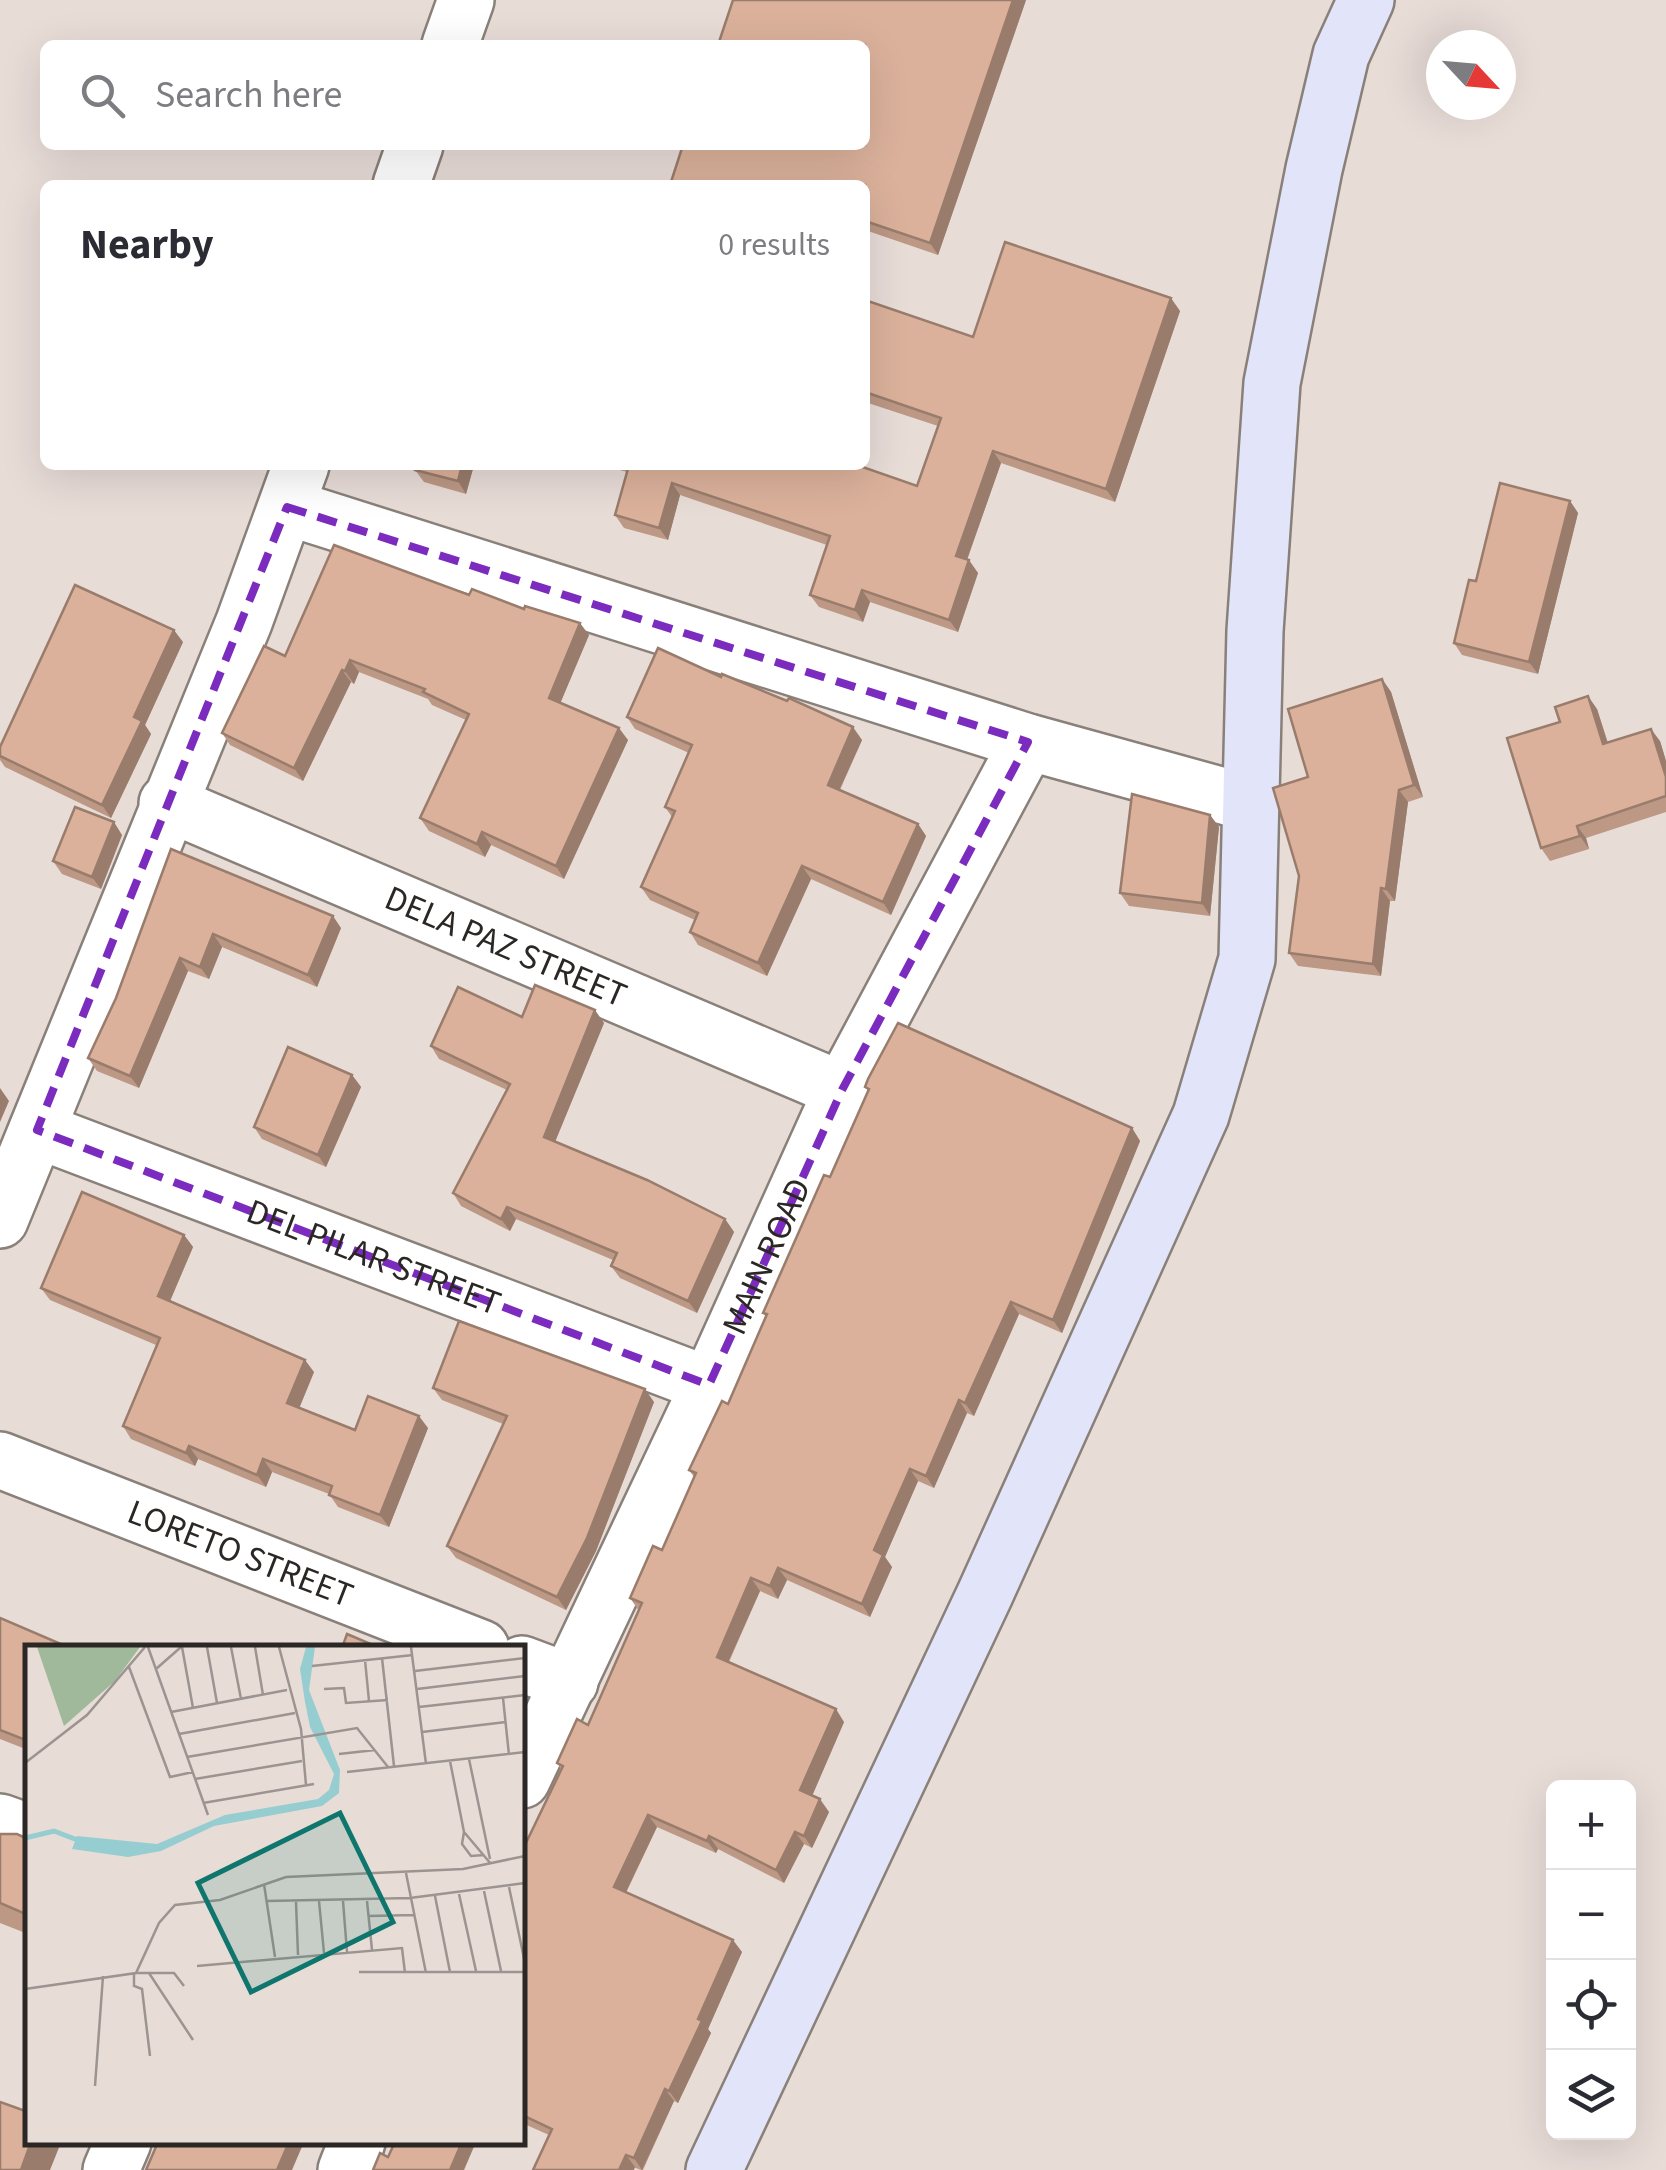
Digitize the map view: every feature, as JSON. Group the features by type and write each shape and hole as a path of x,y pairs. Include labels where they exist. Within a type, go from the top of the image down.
{"street":[{"path":"452,40 466,0"},
{"path":"714,2170 994,1576 1201,1115 1247,959 1255,631 1272,383 1341,55 1366,0"},
{"path":"403,180 413,150"},
{"path":"0,1220 244,622 294,486 1028,742 1248,803"},
{"name":"MAIN ROAD","path":"525,1767 546,1673 709,1385 842,1090 1028,742"},
{"name":"DELA PAZ STREET","path":"167,803 842,1090"},
{"name":"DEL PILAR STREET","path":"37,1130 709,1385"},
{"name":"LORETO STREET","path":"0,1460 473,1645"},
{"path":"0,1822 25,1831"},
{"path":"110,2170 122,2145"},
{"path":"346,2170 356,2145"}],"highlighted area":[{"path":"287,507 1028,742 842,1090 709,1385 37,1130"}],"building":[{"path":"733,0 1013,0 930,243 870,223 870,180 672,180 681,150 870,150 870,40 720,40"},
{"path":"1005,242 1171,298 1106,489 993,451 956,556 969,560 949,620 862,590 855,610 810,595 830,536 672,483 659,528 615,515 628,470 870,470 917,486 941,418 870,394 870,302 973,337"},
{"path":"415,470 461,470 458,481"},
{"path":"1500,483 1570,501 1529,662 1454,643 1469,580 1476,581"},
{"path":"334,545 469,595 472,589 524,609 525,606 580,623 549,698 619,728 556,866 482,832 477,844 420,818 469,714 423,692 425,689 350,660 294,768 222,733 264,646 285,656"},
{"path":"75,585 174,630 134,717 142,721 102,805 0,756 0,747"},
{"path":"658,648 721,677 722,674 787,701 789,698 853,727 828,785 918,824 883,902 802,866 758,963 690,932 698,913 641,887 675,811 665,807 692,745 627,717"},
{"path":"1382,679 1414,785 1399,790 1386,889 1381,888 1373,964 1289,953 1299,876 1273,788 1308,777 1288,709"},
{"path":"1588,696 1603,744 1651,729 1666,777 1666,796 1577,826 1580,836 1541,848 1507,738 1560,722 1555,707"},
{"path":"1132,794 1210,815 1202,903 1120,893"},
{"path":"75,807 114,822 92,877 53,861"},
{"path":"171,849 333,916 308,975 213,934 200,967 180,958 130,1076 88,1058 116,998"},
{"path":"535,985 595,1010 544,1137 647,1180 725,1219 688,1301 611,1266 617,1253 507,1207 501,1219 453,1193 510,1084 431,1046 458,987 522,1017"},
{"path":"898,1023 1132,1128 1053,1320 1011,1302 965,1403 959,1400 926,1476 910,1469 874,1550 883,1555 862,1604 778,1568 770,1586 751,1578 717,1657 836,1709 800,1790 820,1799 804,1836 795,1832 776,1870 709,1836 707,1841 648,1815 614,1887 733,1940 698,2019 702,2021 634,2158 626,2155 619,2170 533,2170 552,2129 525,2116 525,1845 563,1766 557,1763 577,1719 588,1725 642,1603 630,1598 653,1546 662,1550 696,1473 689,1470 722,1401 728,1404 824,1175 830,1177 869,1089 865,1087"},
{"path":"288,1047 352,1075 318,1155 254,1127"},
{"path":"82,1192 184,1235 158,1296 305,1360 287,1403 355,1430 368,1396 419,1416 380,1515 329,1495 332,1486 263,1459 257,1475 189,1446 186,1453 123,1426 160,1338 41,1288"},
{"path":"459,1321 645,1389 587,1538 557,1597 447,1546 507,1416 433,1388"},
{"path":"0,1618 63,1645 25,1645 25,1740 0,1730"},
{"path":"347,1634 373,1645 343,1645"},
{"path":"0,1834 17,1834 25,1838 25,1914 0,1903"},
{"path":"0,2102 25,2111 25,2145 30,2145 21,2170 0,2170"},
{"path":"157,2145 288,2145 277,2170 146,2170"},
{"path":"394,2145 461,2145 450,2170 373,2170 380,2153 388,2157"}]}
